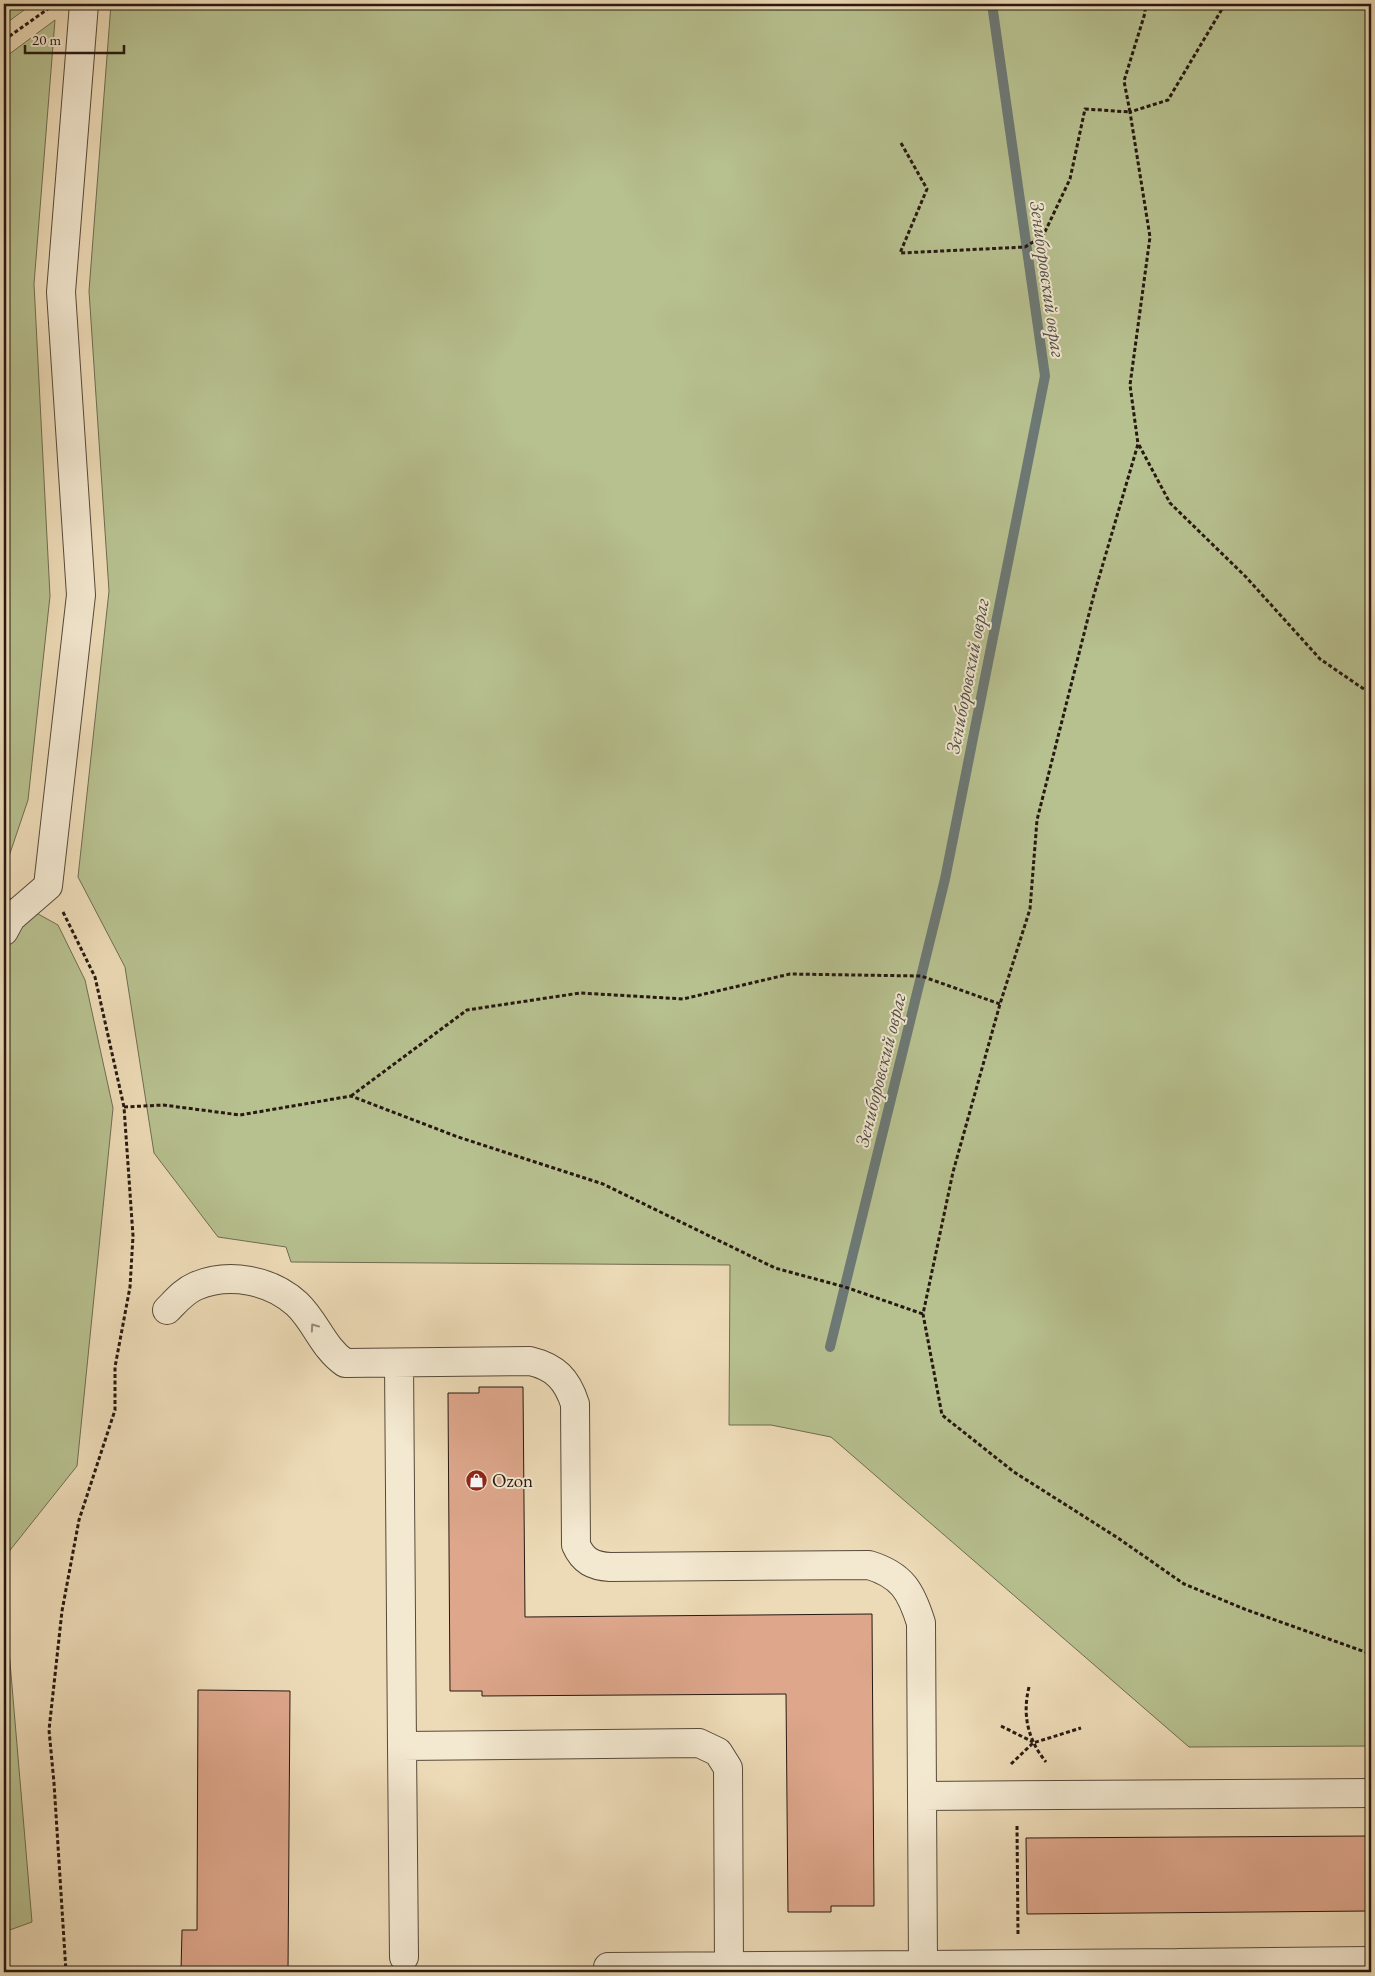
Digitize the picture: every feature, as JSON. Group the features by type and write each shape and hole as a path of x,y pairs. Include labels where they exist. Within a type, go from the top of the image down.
{"lane":[{"path":"4,931 11,918 48,886 81,595 61,292 84,4"},
{"path":"167,1310 181,1295 196,1286 220,1279 239,1279 266,1284 297,1304 330,1352 345,1363 530,1361 553,1368 569,1387 575,1404 576,1545 580,1553 592,1564 610,1566 869,1565 894,1576 907,1588 914,1600 921,1623 923,1965"},
{"path":"399,1362 404,1957"},
{"path":"402,1746 699,1743 718,1752 728,1768 730,1966"},
{"path":"922,1796 1371,1792"},
{"path":"608,1968 1018,1964 1179,1967 1371,1961"}],"path":[{"path":"4,40 55,4"},
{"path":"1145,4 1145,13 1124,81 1150,237 1130,385 1138,444 1170,503 1246,576 1320,659 1371,694"},
{"path":"901,143 927,189 900,253 1025,247 1043,236 1070,179 1085,109 1130,112 1168,100 1225,4"},
{"path":"1138,444 1093,598 1049,772 1038,820 1030,908 1000,1004 952,1172 923,1314 942,1415 1014,1472 1118,1538 1184,1584 1248,1610 1371,1654"},
{"path":"48,886 73,930 95,977 124,1106 133,1236 130,1287 114,1368 115,1410 79,1520 62,1611 49,1730 66,1972"},
{"path":"124,1106 162,1106 240,1115 351,1096 467,1010 580,993 683,999 790,974 921,976 1000,1004"},
{"path":"351,1096 458,1137 603,1184 775,1268 845,1287 923,1314"},
{"path":"1029,1687 1026,1715 1033,1743 1046,1762"},
{"path":"1001,1726 1033,1743"},
{"path":"979,1796 1033,1743 1081,1728"},
{"path":"1017,1795 1018,1964"}],"green space":[{"path":"4,4 32,4 4,25"},
{"path":"111,4 1371,4 1371,1746 1189,1747 831,1437 771,1425 729,1425 730,1265 291,1262 286,1247 218,1237 154,1153 125,967 78,877 109,591 89,291"},
{"path":"55,20 34,284 50,596 28,800 4,871 4,58"},
{"path":"4,895 58,925 85,980 113,1108 77,1466 7,1554 6,1615 32,1922 4,1932"}],"building":[{"path":"479,1387 523,1387 525,1617 872,1614 874,1906 831,1906 831,1912 788,1912 786,1694 482,1696 482,1691 450,1691 448,1393 479,1393"},
{"path":"198,1690 290,1691 288,1972 181,1972 182,1930 197,1930"},
{"path":"1370,1836 1370,1911 1027,1914 1026,1838"}],"waterway":[{"name":"Зениборовский овраг","path":"830,1347 945,879 1045,376 992,4"}],"place":[{"name":"Ozon","path":"476,1480"}]}
